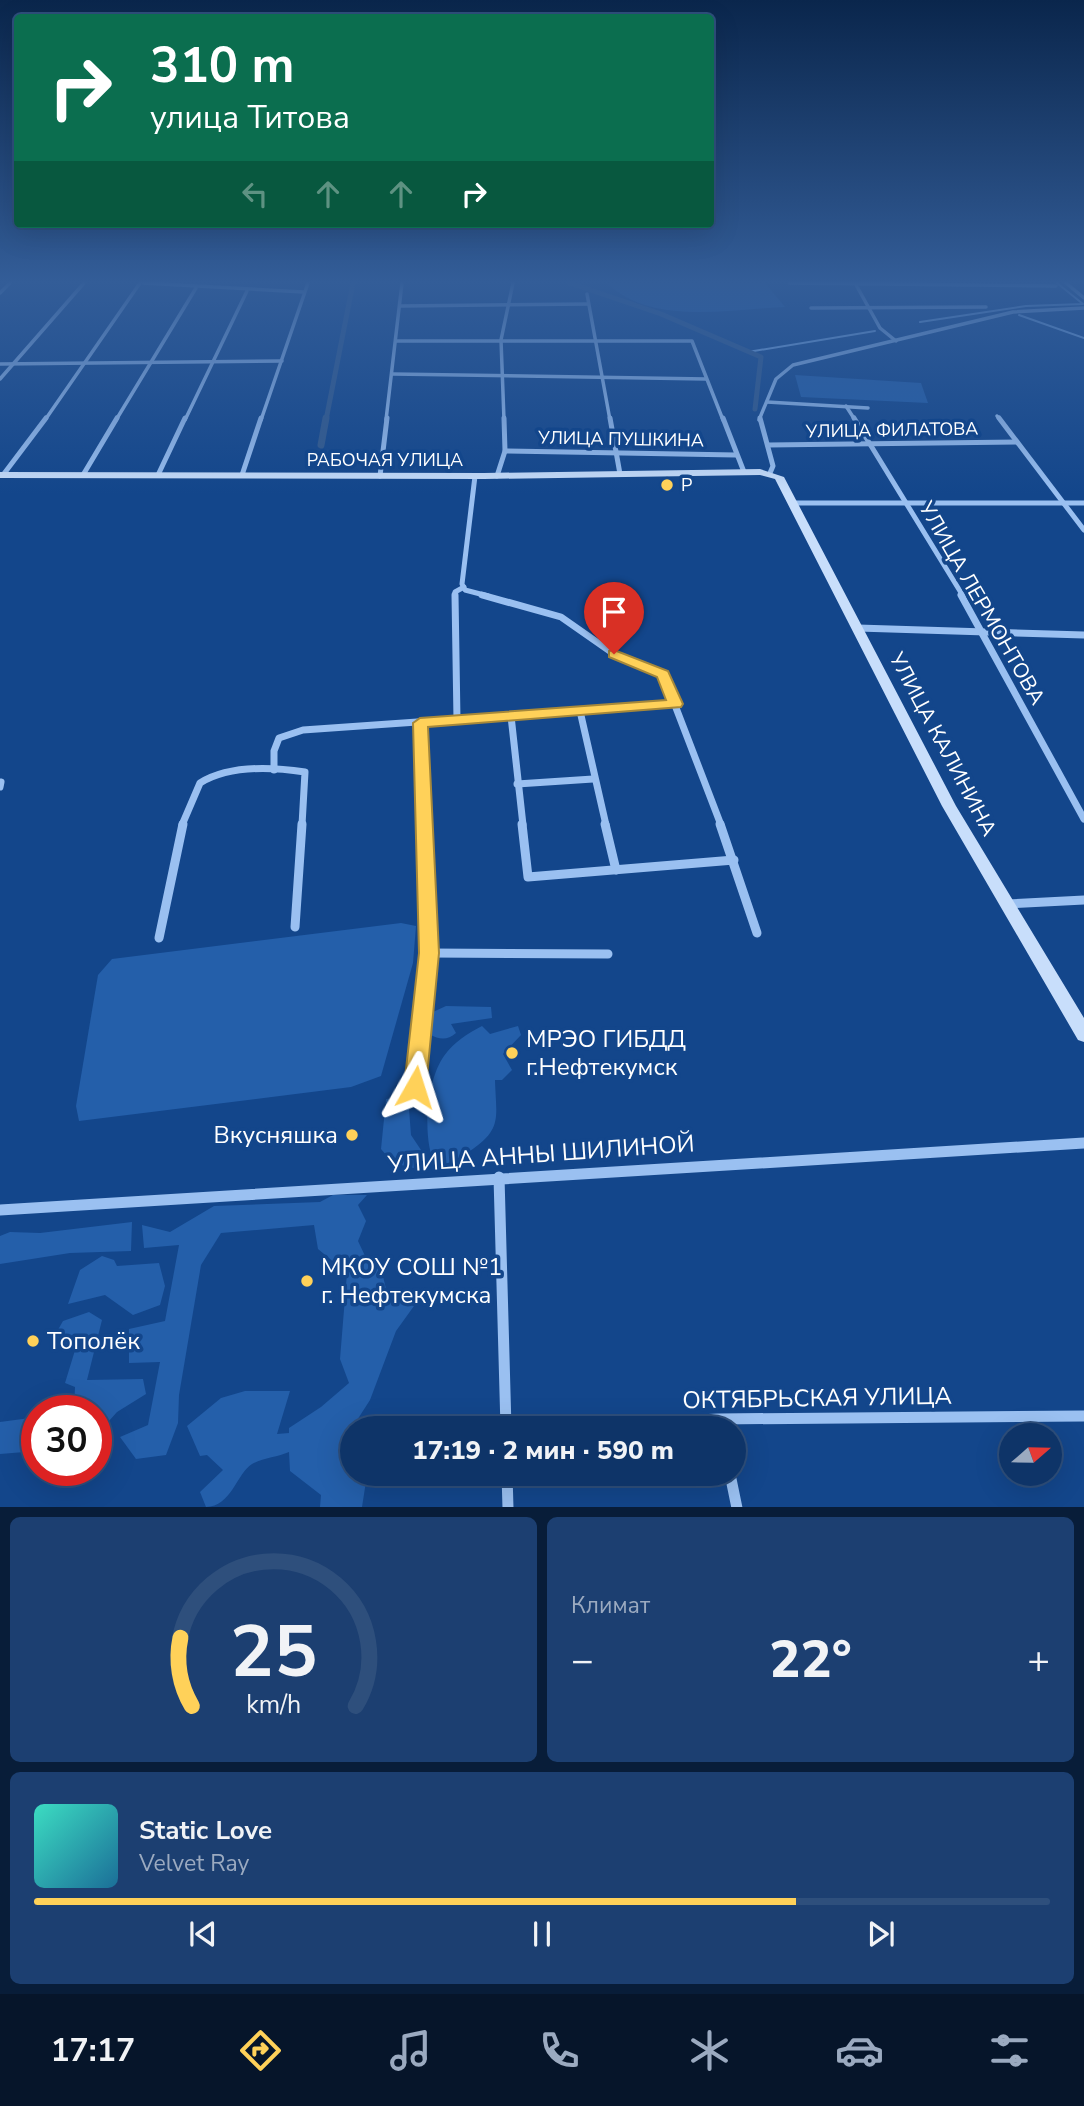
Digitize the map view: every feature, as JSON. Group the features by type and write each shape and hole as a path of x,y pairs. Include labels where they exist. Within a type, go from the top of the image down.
{"street":[{"path":"0,379 22,353"},
{"path":"2,475 91,353"},
{"path":"83,475 155,353"},
{"path":"158,475 218,353"},
{"path":"242,475 284,353"},
{"path":"380,476 396,353"},
{"path":"497,476 505,451 502,353"},
{"path":"597,353 620,474"},
{"path":"697,353 744,472"},
{"path":"770,473 773,467 759,419 776,379 793,365 843,353"},
{"path":"0,364 282,361"},
{"path":"393,374 706,379"},
{"path":"767,402 868,408"},
{"name":"УЛИЦА ЛЕРМОНТОВА","path":"846,406 982,630 1084,820"},
{"path":"997,416 1084,530"},
{"name":"УЛИЦА ФИЛАТОВА","path":"768,445 1017,442"},
{"name":"УЛИЦА ПУШКИНА","path":"505,451 736,455"},
{"name":"РАБОЧАЯ УЛИЦА","path":"2,475 497,476 770,473"},
{"name":"УЛИЦА КАЛИНИНА","path":"770,473 779,477 949,806 1084,1034"},
{"path":"457,720 455,592 463,585 475,476"},
{"path":"792,503 1084,503"},
{"path":"463,585 561,617 614,654 663,674 734,860 757,933"},
{"path":"858,628 1084,635"},
{"path":"274,770 274,751 279,738 303,730 676,704"},
{"path":"580,712 593,779 616,870"},
{"path":"511,716 528,877 734,860"},
{"path":"415,1087 429,953 420,723"},
{"path":"159,939 180,832 199,783 214,775 274,770 305,772 295,927"},
{"path":"517,784 593,779"},
{"path":"1007,904 1084,900"},
{"path":"429,953 608,954"},
{"name":"УЛИЦА АННЫ ШИЛИНОЙ","path":"0,1210 499,1177 1084,1143"},
{"path":"499,1177 506,1416"},
{"name":"ОКТЯБРЬСКАЯ УЛИЦА","path":"746,1423 1084,1416"},
{"path":"507,1486 508,1507"},
{"path":"733,1486 737,1507"}],"shaded area":[{"path":"795,375 921,383 928,403 801,397"},
{"path":"401,923 416,926 413,963 381,1076 351,1087 79,1121 76,1106 98,975 112,959"},
{"path":"446,1006 491,1007 492,1018 451,1024 456,1033 446,1038 437,1038 418,1027 420,1018"},
{"path":"482,1026 490,1034 518,1026 521,1035 503,1054 512,1070 502,1080 495,1080 496,1113 493,1129 481,1143 462,1157 435,1165 427,1125 433,1080 448,1051"},
{"path":"408,1096 411,1135 429,1162 426,1171 393,1163 381,1149 386,1099"},
{"path":"333,1195 367,1195 358,1205 366,1221 358,1241 366,1258 380,1264 388,1297 414,1306 396,1331 370,1400 360,1416 340,1416 340,1486 365,1486 362,1507 320,1507 321,1495 290,1471 289,1452 252,1464 222,1502 206,1507 200,1492 223,1470 207,1455 200,1456 187,1426 221,1398 245,1391 290,1391 277,1434 289,1433 289,1428 321,1407 349,1383 340,1359 347,1273 318,1249 314,1225 221,1233 201,1265 179,1395 178,1423 166,1455 136,1459 120,1437 148,1425 160,1362 129,1363 129,1329 165,1321 179,1245 144,1248 142,1225 170,1232 214,1206 320,1202"},
{"path":"132,1222 131,1251 70,1253 0,1264 0,1236 10,1232 40,1233"},
{"path":"102,1256 114,1260 117,1266 159,1263 165,1286 160,1305 133,1315 105,1295 68,1304 80,1270"},
{"path":"89,1312 102,1320 87,1380 143,1379 146,1394 112,1418 112,1395 75,1395 75,1387 65,1383 76,1347 57,1346 55,1335 63,1321"},
{"path":"21,1419 21,1452 0,1454 0,1422"}],"waterway":[{"path":"326,420 339,353"},
{"path":"752,353 761,357 755,409"},
{"path":"321,445 326,418"}],"place":[{"name":"Р","path":"667,485"},
{"name":"МРЭО ГИБДД г.Нефтекумск","path":"512,1053"},
{"name":"Вкусняшка","path":"352,1135"},
{"name":"МКОУ СОШ №1 г. Нефтекумска","path":"307,1281"},
{"name":"Тополёк","path":"33,1341"}],"route":[{"path":"415,1087 429,953 420,723 676,704 663,674 614,654"}]}
